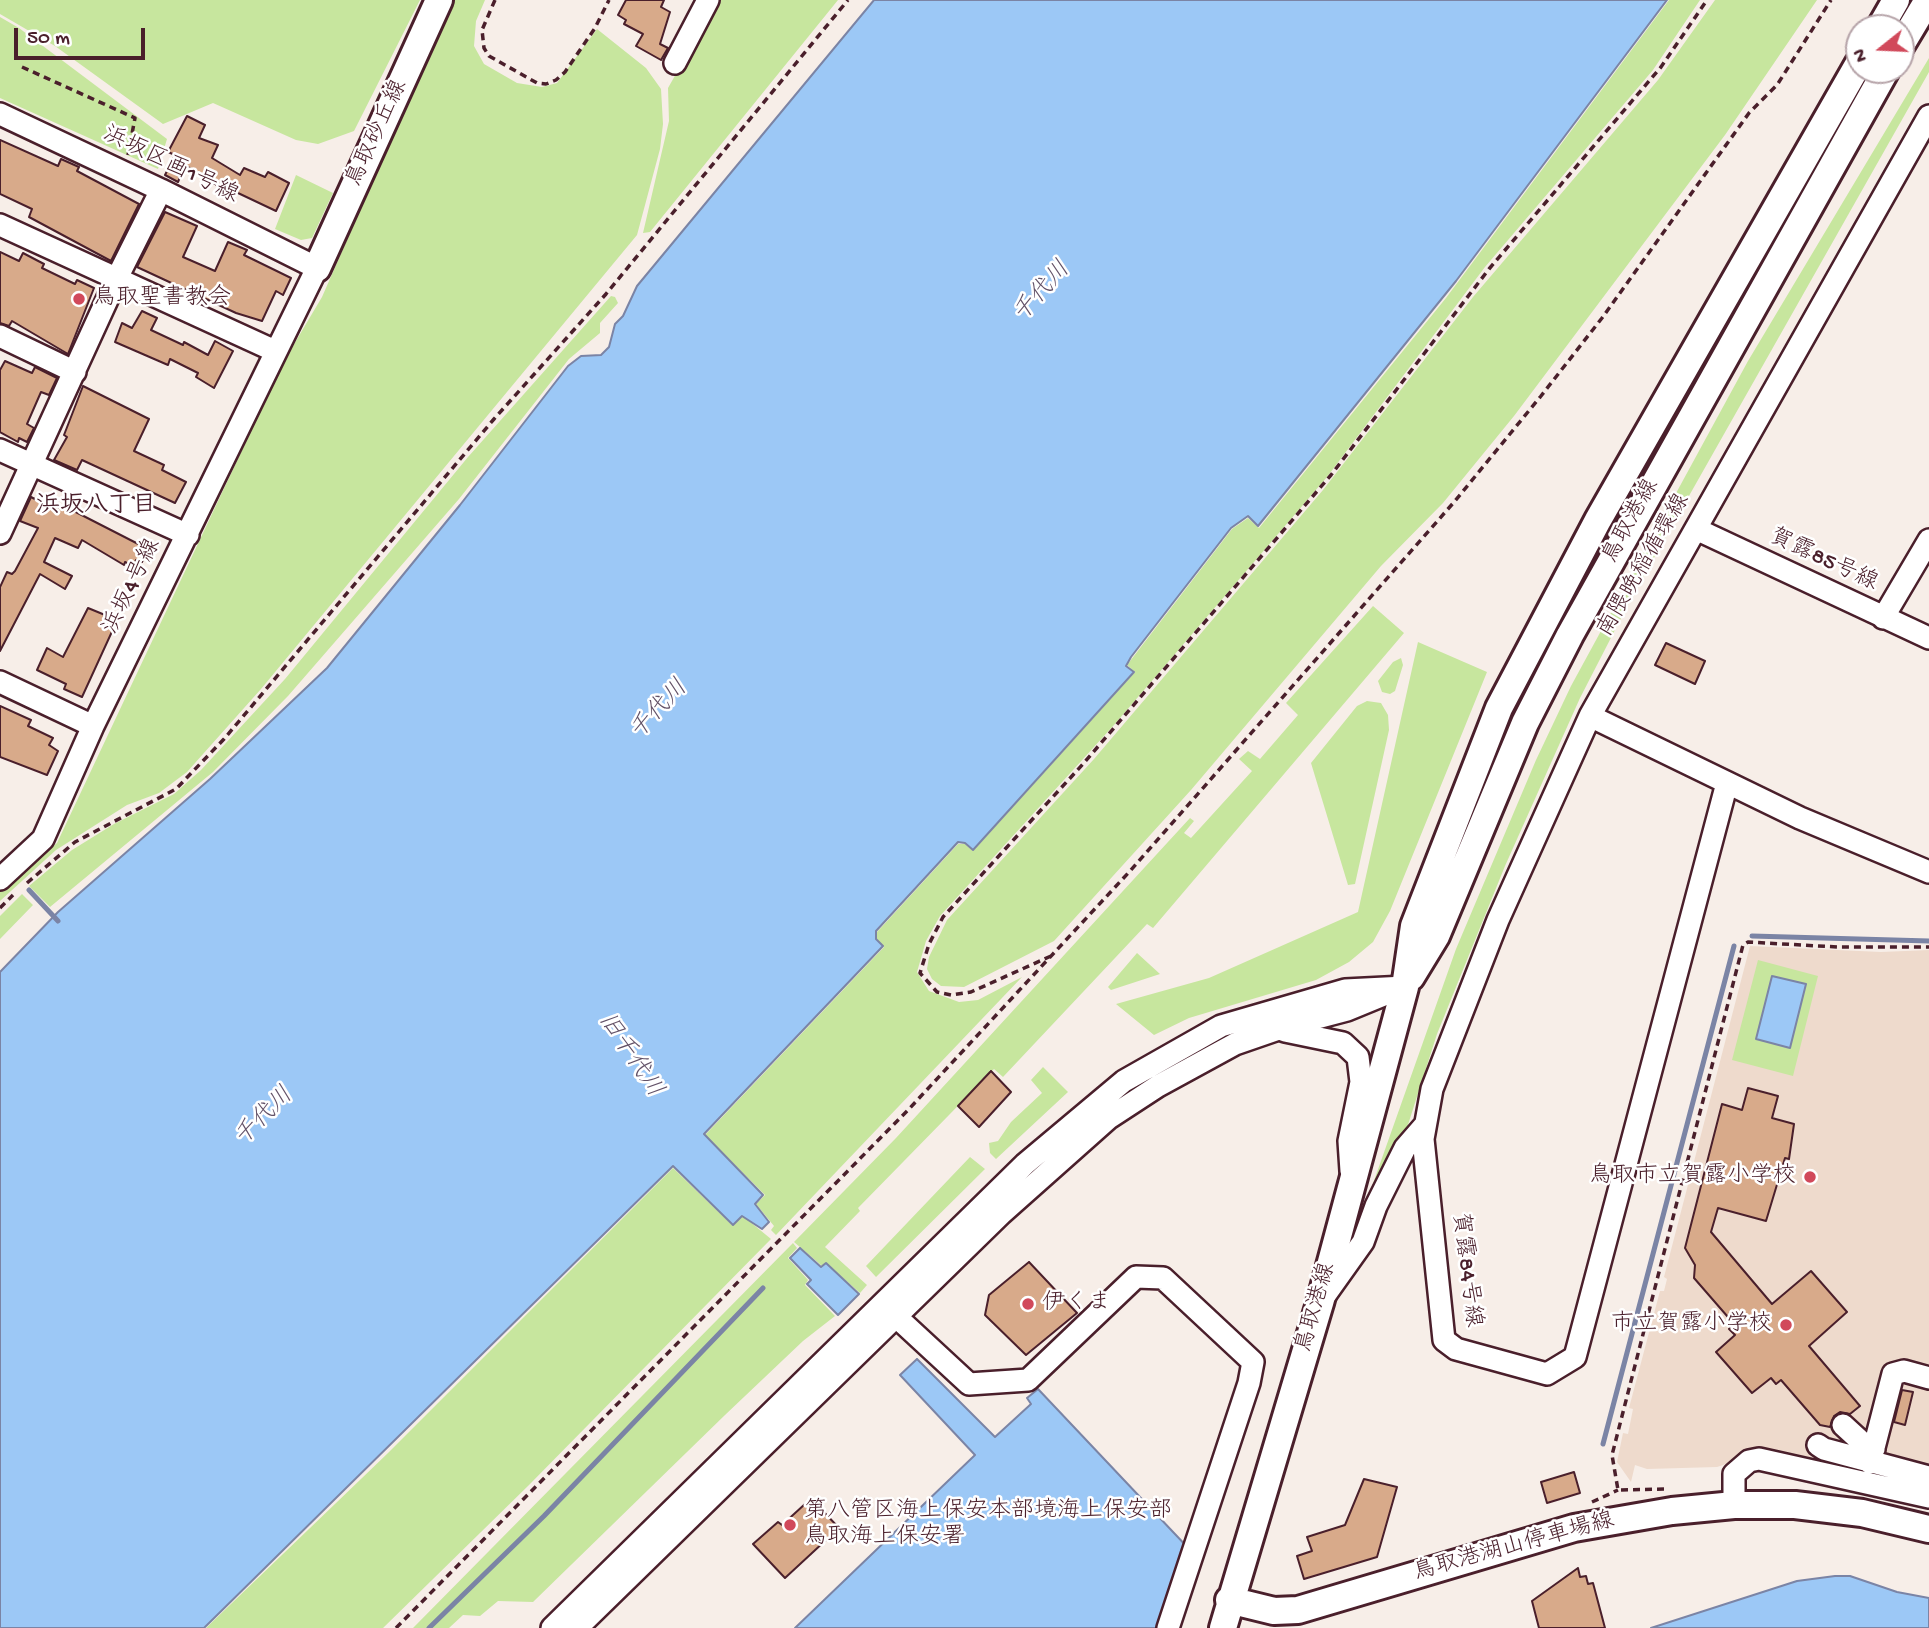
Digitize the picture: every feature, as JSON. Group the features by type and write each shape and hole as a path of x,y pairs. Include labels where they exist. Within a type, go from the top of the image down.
{"main road":[{"name":"鳥取砂丘線","path":"317,268 439,0"},
{"path":"1915,22 1928,0"},
{"name":"鳥取港線","path":"1223,1628 1229,1600 1320,1303 1405,987 1414,926 1499,708 1598,520 1847,84"},
{"name":"鳥取港線","path":"1405,987 1436,936 1525,723 1570,635 1878,84"},
{"name":"鳥取港湖山停車場線","path":"1229,1600 1273,1611 1298,1610 1574,1528 1672,1511 1734,1505 1796,1506 1863,1513 1929,1529"}],"street":[{"path":"675,64 708,0"},
{"name":"浜坂区画1号線","path":"0,114 162,190 317,268"},
{"name":"南隈晩稲循環線","path":"1590,716 1927,123"},
{"path":"0,533 117,278 162,190"},
{"path":"0,225 275,351"},
{"name":"浜坂4号線","path":"7,887 43,839 93,726 317,268"},
{"path":"0,336 75,372"},
{"path":"0,450 188,535"},
{"name":"賀露85号線","path":"1696,529 1929,638"},
{"path":"1883,618 1929,540"},
{"path":"0,682 93,726"},
{"path":"1590,716 1800,818 1929,873"},
{"name":"賀露84号線","path":"1590,716 1498,920 1432,1089 1423,1139 1444,1339 1456,1349 1547,1374 1575,1357 1727,783"},
{"path":"577,1628 897,1319 1001,1214 1109,1118 1158,1086 1235,1044 1276,1029 1347,1010 1405,987"},
{"path":"552,1628 781,1407 881,1303 1025,1164 1124,1082 1168,1054 1221,1026 1345,990 1405,987"},
{"path":"1276,1029 1311,1034 1343,1043 1358,1057 1361,1082 1349,1141 1352,1177"},
{"path":"1320,1303 1363,1242 1376,1206 1405,1148 1425,1125"},
{"path":"881,1303 969,1384 1028,1380 1136,1277 1163,1278 1253,1362 1249,1383 1168,1628"},
{"path":"1872,1456 1893,1374 1904,1371 1929,1378"},
{"path":"1843,1425 1867,1447 1872,1456 1900,1480 1929,1497"},
{"path":"1818,1445 1824,1450 1872,1456"},
{"path":"1734,1505 1734,1474 1749,1461 1759,1459 1900,1480 1929,1477"}],"path":[{"path":"495,0 482,30 484,48 489,56 537,83 545,84 556,80 565,72 595,28 609,0"},
{"path":"23,886 75,842 176,789 224,739 494,419 606,294 848,0"},
{"path":"1052,955 971,992 951,995 937,992 920,973 929,944 943,917 1083,764 1331,475 1489,269 1661,67 1707,0"},
{"path":"396,1628 899,1119 1131,870 1472,480 1602,318 1749,113 1777,85 1831,0"},
{"path":"22,66 135,118 128,155"},
{"path":"120,152 136,160"},
{"path":"0,908 7,887"},
{"path":"1666,1489 1618,1490 1612,1455 1742,945 1748,942 1838,947 1929,947"}],"shaded area":[{"name":"鳥取市立賀露小学校","path":"1750,946 1881,952 1929,950 1929,1486 1893,1473 1869,1476 1755,1447 1733,1466 1729,1463 1717,1467 1647,1469 1635,1465 1631,1482 1617,1462 1623,1433 1628,1434 1633,1409 1629,1408 1660,1291 1664,1291 1667,1279 1664,1277"}],"green space":[{"path":"0,0 420,0 354,131 318,144 296,140 213,103 163,124 55,46 0,14"},
{"path":"452,0 485,0 476,21 474,46 484,64 517,83 542,87 557,83 597,29 646,68 661,89 663,124 660,149 637,235 261,689 187,772 159,793 127,805 56,850 0,901 0,890 57,843 284,361 322,297"},
{"path":"718,0 838,0 650,232 643,233 669,121 668,88"},
{"path":"1669,0 1700,0 1653,70 1485,267 1327,477 1114,725 940,916 926,941 917,972 929,991 959,1002 978,1000 1022,977 776,1235 771,1230 774,1226 756,1204 765,1195 705,1135 884,947 877,939 877,932 958,844 965,844 973,851 1135,672 1127,665 1232,529 1248,518 1259,528 1446,298"},
{"path":"1715,0 1817,0 1725,135 1514,416 1443,503 1381,566 1191,790 1054,941 964,987 941,986 932,979 927,969 929,957 947,920 1094,759 1323,490 1473,297 1658,80"},
{"path":"0,17 19,28 167,139 158,169 0,98"},
{"path":"1929,58 1929,72 1634,593 1580,698 1505,866 1437,1034 1406,1131 1379,1179 1353,1240 1456,949 1536,760 1571,686 1748,361"},
{"path":"296,175 333,193 312,238 301,240 275,229"},
{"path":"611,296 615,297 618,303 600,323 600,333 569,359 459,499 288,696 213,772 50,907 29,886 72,850 114,824 174,794 201,770 285,679 468,457"},
{"path":"1373,606 1404,633 1153,928 1147,924 1003,1077 994,1069 858,1208 860,1211 825,1247 867,1285 860,1293 826,1263 822,1266 794,1242 896,1138 1190,818 1194,821 1184,833 1191,838 1252,771 1239,759 1248,751 1260,759 1298,715 1286,703"},
{"path":"1418,642 1487,672 1390,911 1373,942 1349,962 1316,980 1189,1018 1154,1035 1116,1004 1209,978 1358,912"},
{"path":"1401,658 1403,665 1395,691 1390,694 1382,692 1378,681 1393,662"},
{"path":"1367,701 1381,703 1388,715 1389,730 1355,884 1348,885 1311,763 1357,706"},
{"path":"22,894 33,905 0,939 0,916"},
{"path":"1137,953 1160,974 1111,990 1108,987"},
{"path":"1758,960 1818,976 1793,1076 1732,1060"},
{"path":"1043,1067 1068,1092 996,1159 990,1153 989,1143 998,1141 1011,1122 1042,1093 1031,1080"},
{"path":"970,1157 985,1169 876,1277 866,1266"},
{"path":"673,1168 732,1225 743,1216 771,1239 529,1485 383,1628 206,1628 388,1453"},
{"path":"793,1243 797,1248 788,1258 808,1280 805,1285 835,1316 803,1341 533,1602 498,1601 480,1616 463,1615 449,1628 413,1628"}],"water":[{"path":"874,0 1667,0 1456,281 1258,526 1248,516 1231,528 1131,657 1126,666 1134,672 973,850 965,843 958,842 876,931 876,939 883,946 704,1134 763,1195 755,1204 769,1222 762,1229 742,1216 733,1225 673,1166 204,1628 0,1628 0,972 58,912 210,779 327,668 460,505 568,366 581,356 601,355 609,347 615,324 623,316 637,286"},
{"path":"1772,976 1806,984 1790,1048 1756,1039"},
{"path":"800,1248 821,1267 826,1263 859,1294 838,1315 807,1284 811,1280 790,1258"},
{"path":"917,1359 995,1437 1031,1404 1027,1398 1038,1389 1191,1551 1163,1628 795,1628 975,1455 900,1375"},
{"path":"1850,1576 1897,1592 1929,1598 1929,1628 1651,1628 1797,1581"}],"building":[{"path":"626,0 664,0 661,7 670,12 660,44 668,48 661,60 636,46 643,34 624,24 626,20 618,15"},
{"path":"187,116 205,125 199,138 218,145 212,158 240,175 244,168 265,177 268,172 289,183 276,211 219,184 218,186 185,165 178,182 165,175 175,155 168,152"},
{"path":"0,140 58,166 61,159 79,167 77,171 139,204 111,261 29,217 32,209 0,194"},
{"path":"165,212 197,226 183,257 215,271 228,242 247,250 244,255 291,278 283,295 276,291 262,321 236,313 137,267"},
{"path":"0,252 19,261 23,253 44,264 42,268 75,284 77,280 94,288 68,354 12,321 9,326 0,323"},
{"path":"142,311 157,318 151,330 183,345 184,342 208,355 215,341 233,351 214,388 196,377 198,373 170,359 168,365 115,342 122,323 132,328"},
{"path":"5,361 32,373 35,367 57,378 49,395 41,392 27,424 34,428 27,442 19,438 18,442 0,432 0,370"},
{"path":"83,386 149,419 134,451 164,465 162,470 186,482 175,503 82,460 77,470 54,460 67,437 64,435"},
{"path":"31,497 52,508 54,505 62,509 64,506 148,549 142,562 136,560 133,566 125,562 124,565 82,540 78,548 55,538 44,562 72,576 65,589 40,574 0,651 0,587 7,572 12,574 15,571 38,528 20,521"},
{"path":"88,608 105,615 104,620 115,625 82,697 64,689 66,684 37,670 47,648 63,657"},
{"path":"1666,643 1705,661 1695,684 1655,665"},
{"path":"0,706 31,720 28,726 53,738 49,745 58,751 47,775 0,757"},
{"path":"991,1071 1011,1092 979,1127 958,1106"},
{"path":"1748,1088 1778,1096 1772,1118 1794,1124 1789,1159 1785,1158 1766,1221 1718,1208 1711,1232 1772,1304 1811,1271 1847,1312 1809,1346 1860,1406 1850,1414 1840,1412 1834,1416 1830,1427 1820,1425 1781,1380 1776,1384 1771,1378 1752,1393 1716,1352 1735,1335 1729,1329 1734,1324 1694,1278 1695,1265 1685,1248 1722,1104 1742,1110"},
{"name":"伊くま","path":"1029,1262 1077,1313 1026,1355 985,1315 989,1295"},
{"path":"1902,1390 1913,1392 1905,1425 1894,1422"},
{"path":"1574,1472 1580,1493 1547,1503 1541,1482"},
{"path":"1364,1479 1397,1487 1377,1557 1304,1579 1297,1556 1312,1551 1307,1537 1345,1525"},
{"path":"805,1504 815,1515 821,1509 839,1528 785,1578 753,1544 778,1522 782,1525"},
{"path":"1578,1568 1580,1577 1586,1576 1588,1584 1593,1583 1605,1628 1539,1628 1532,1601"}],"waterway":[{"path":"29,890 58,921"},
{"path":"1752,936 1929,941"},
{"path":"1603,1444 1734,946"},
{"path":"429,1628 544,1516 763,1288"}],"place":[{"name":"鳥取聖書教会","path":"79,299"},
{"name":"鳥取市立賀露小学校","path":"1810,1177"},
{"name":"伊くま","path":"1028,1304"},
{"name":"市立賀露小学校","path":"1786,1325"},
{"name":"第八管区海上保安本部境海上保安部 鳥取海上保安署","path":"790,1525"}],"district":[{"name":"浜坂八丁目","path":"96,507"}],"water label":[{"name":"千代川","path":"1043,293"},
{"name":"千代川","path":"660,711"},
{"name":"旧千代川","path":"629,1056"},
{"name":"千代川","path":"265,1118"}]}
